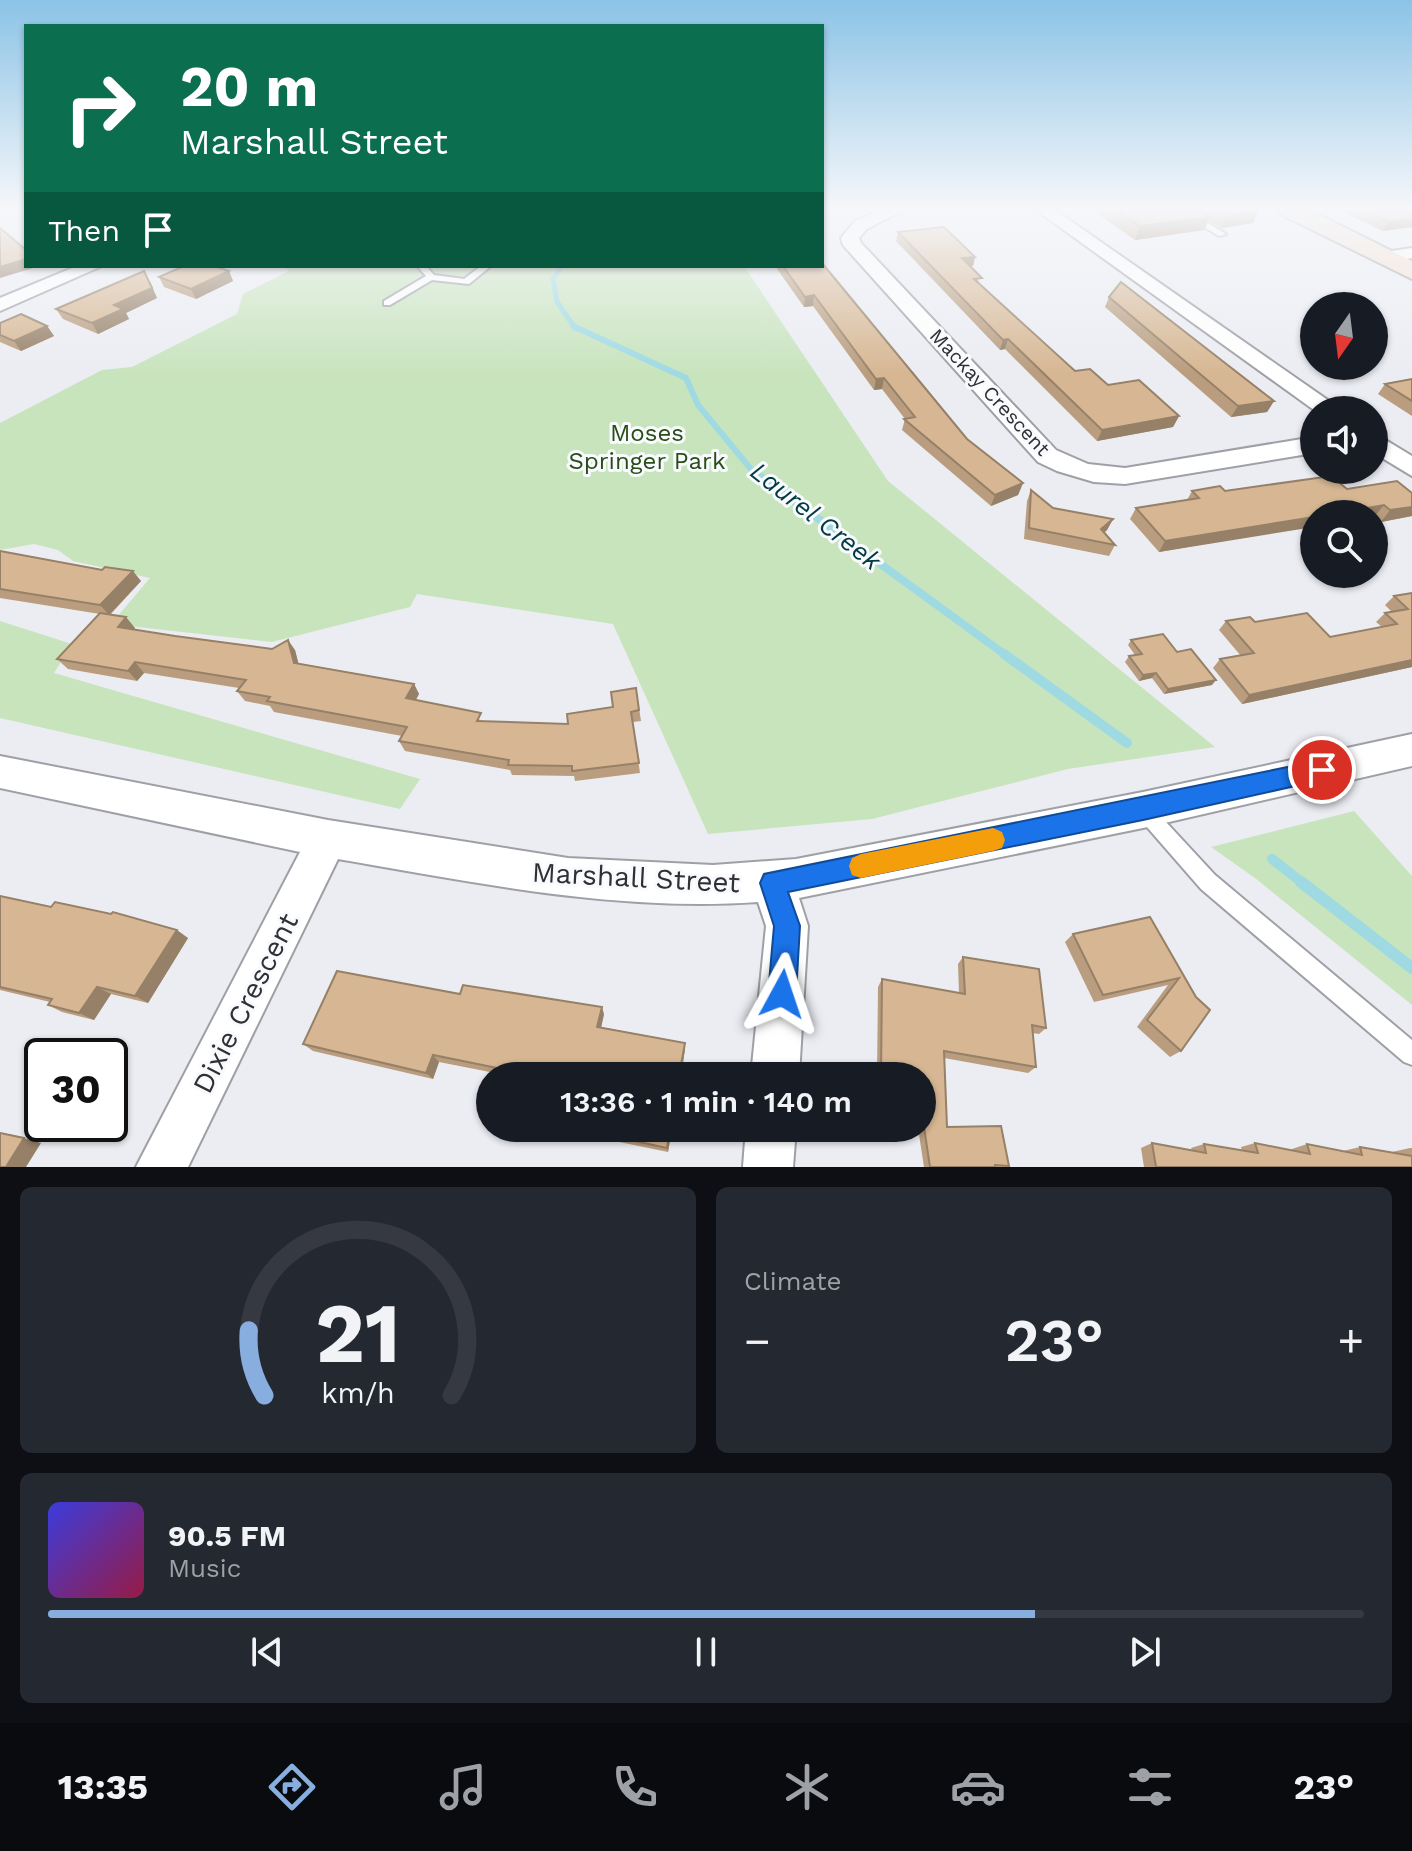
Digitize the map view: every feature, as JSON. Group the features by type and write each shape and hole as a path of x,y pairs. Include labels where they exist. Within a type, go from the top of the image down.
{"street":[{"name":"Mackay Crescent","path":"870,264 1047,456 1071,469 1100,476 1125,476 1300,447"},
{"path":"1122,264 1310,396"},
{"path":"0,305 88,268"},
{"path":"1388,451 1412,468"},
{"name":"Marshall Street","path":"0,772 328,839 568,878 713,885 773,883 1143,810 1412,750"},
{"name":"Dixie Crescent","path":"161,1167 328,839"},
{"path":"773,883 787,926 776,1062"},
{"path":"768,1167 770,1142"}],"lane":[{"path":"423,268 431,277"},
{"path":"387,303 431,277 466,282 484,268"},
{"path":"1143,810 1208,882 1412,1054"}],"green space":[{"name":"Moses Springer Park","path":"285,268 745,268 888,481 1215,747 1068,769 872,819 708,834 613,624 417,594 410,607 272,642 111,624 150,578 73,561 58,550 34,544 0,550 0,423 102,370 132,367 237,314 243,294 289,271"},
{"path":"0,621 72,644 54,673 420,779 400,809 0,718"},
{"path":"1354,811 1412,876 1412,1005 1255,878 1211,847"}],"building":[{"path":"930,264 968,264 982,278 974,279 1075,371 1090,369 1108,385 1139,380 1179,416 1102,430 1008,339 1003,340"},
{"path":"824,265 967,439 1023,483 995,495 904,419 915,417 884,378 876,379 814,295 805,297 784,268 824,268"},
{"path":"179,268 220,268 229,271 191,289 159,277"},
{"path":"144,271 152,288 114,305 123,309 92,323 56,309"},
{"path":"1121,282 1274,401 1238,406 1109,297"},
{"path":"21,314 47,326 14,341 0,335 0,323"},
{"path":"1412,379 1412,401 1385,384"},
{"path":"1300,480 1300,484 1341,484 1347,489 1397,481 1412,493 1412,507 1390,510 1388,500 1300,500 1300,519 1165,541 1136,508 1199,498 1192,491 1220,486 1225,491"},
{"path":"1031,490 1053,508 1113,519 1101,529 1115,545 1029,528"},
{"path":"0,551 102,570 105,567 133,571 100,605 0,589"},
{"path":"1412,593 1412,660 1249,695 1220,659 1254,653 1226,621 1250,617 1255,622 1307,613 1330,637 1397,624 1385,613 1408,609 1394,596"},
{"path":"100,613 126,617 118,627 175,636 272,649 288,640 294,663 414,684 406,698 481,713 477,721 568,724 567,714 613,707 611,692 636,688 639,710 631,712 639,763 572,771 572,766 508,765 509,760 399,741 407,727 267,701 270,697 237,691 246,680 135,662 128,671 57,659"},
{"path":"1163,634 1177,652 1191,649 1216,680 1168,689 1156,673 1143,675 1129,656 1142,654 1131,640"},
{"path":"0,896 51,907 55,902 113,912 177,930 135,996 97,987 79,1013 48,1005 52,999 0,987"},
{"path":"1150,917 1196,997 1210,1010 1181,1051 1147,1020 1179,978 1103,995 1073,934"},
{"path":"963,957 1039,969 1046,1028 1032,1025 1036,1067 944,1051 947,1127 1001,1126 1009,1166 930,1167 926,1142 936,1142 936,1062 881,1062 882,979 965,994"},
{"path":"337,971 460,994 463,985 602,1007 597,1027 685,1043 682,1062 476,1064 433,1055 426,1073 303,1044"},
{"path":"0,1133 24,1138 6,1167 0,1167"},
{"path":"639,1142 668,1142 667,1148"},
{"path":"1152,1143 1206,1153 1204,1144 1258,1153 1255,1143 1310,1154 1307,1144 1362,1155 1360,1147 1412,1156 1412,1167 1156,1167"}],"waterway":[{"name":"Laurel Creek","path":"561,268 553,279 557,302 574,326"},
{"name":"Laurel Creek","path":"574,326 686,378 698,405 755,474"},
{"name":"Laurel Creek","path":"754,472 1007,656"},
{"name":"Laurel Creek","path":"1004,654 1127,743"},
{"name":"Laurel Creek","path":"1272,859 1304,884"},
{"name":"Laurel Creek","path":"1301,882 1412,968"}],"slow traffic":[{"path":"861,866 993,840"}],"route":[{"path":"782,994 787,926 773,883 1143,810 1322,770"}]}
